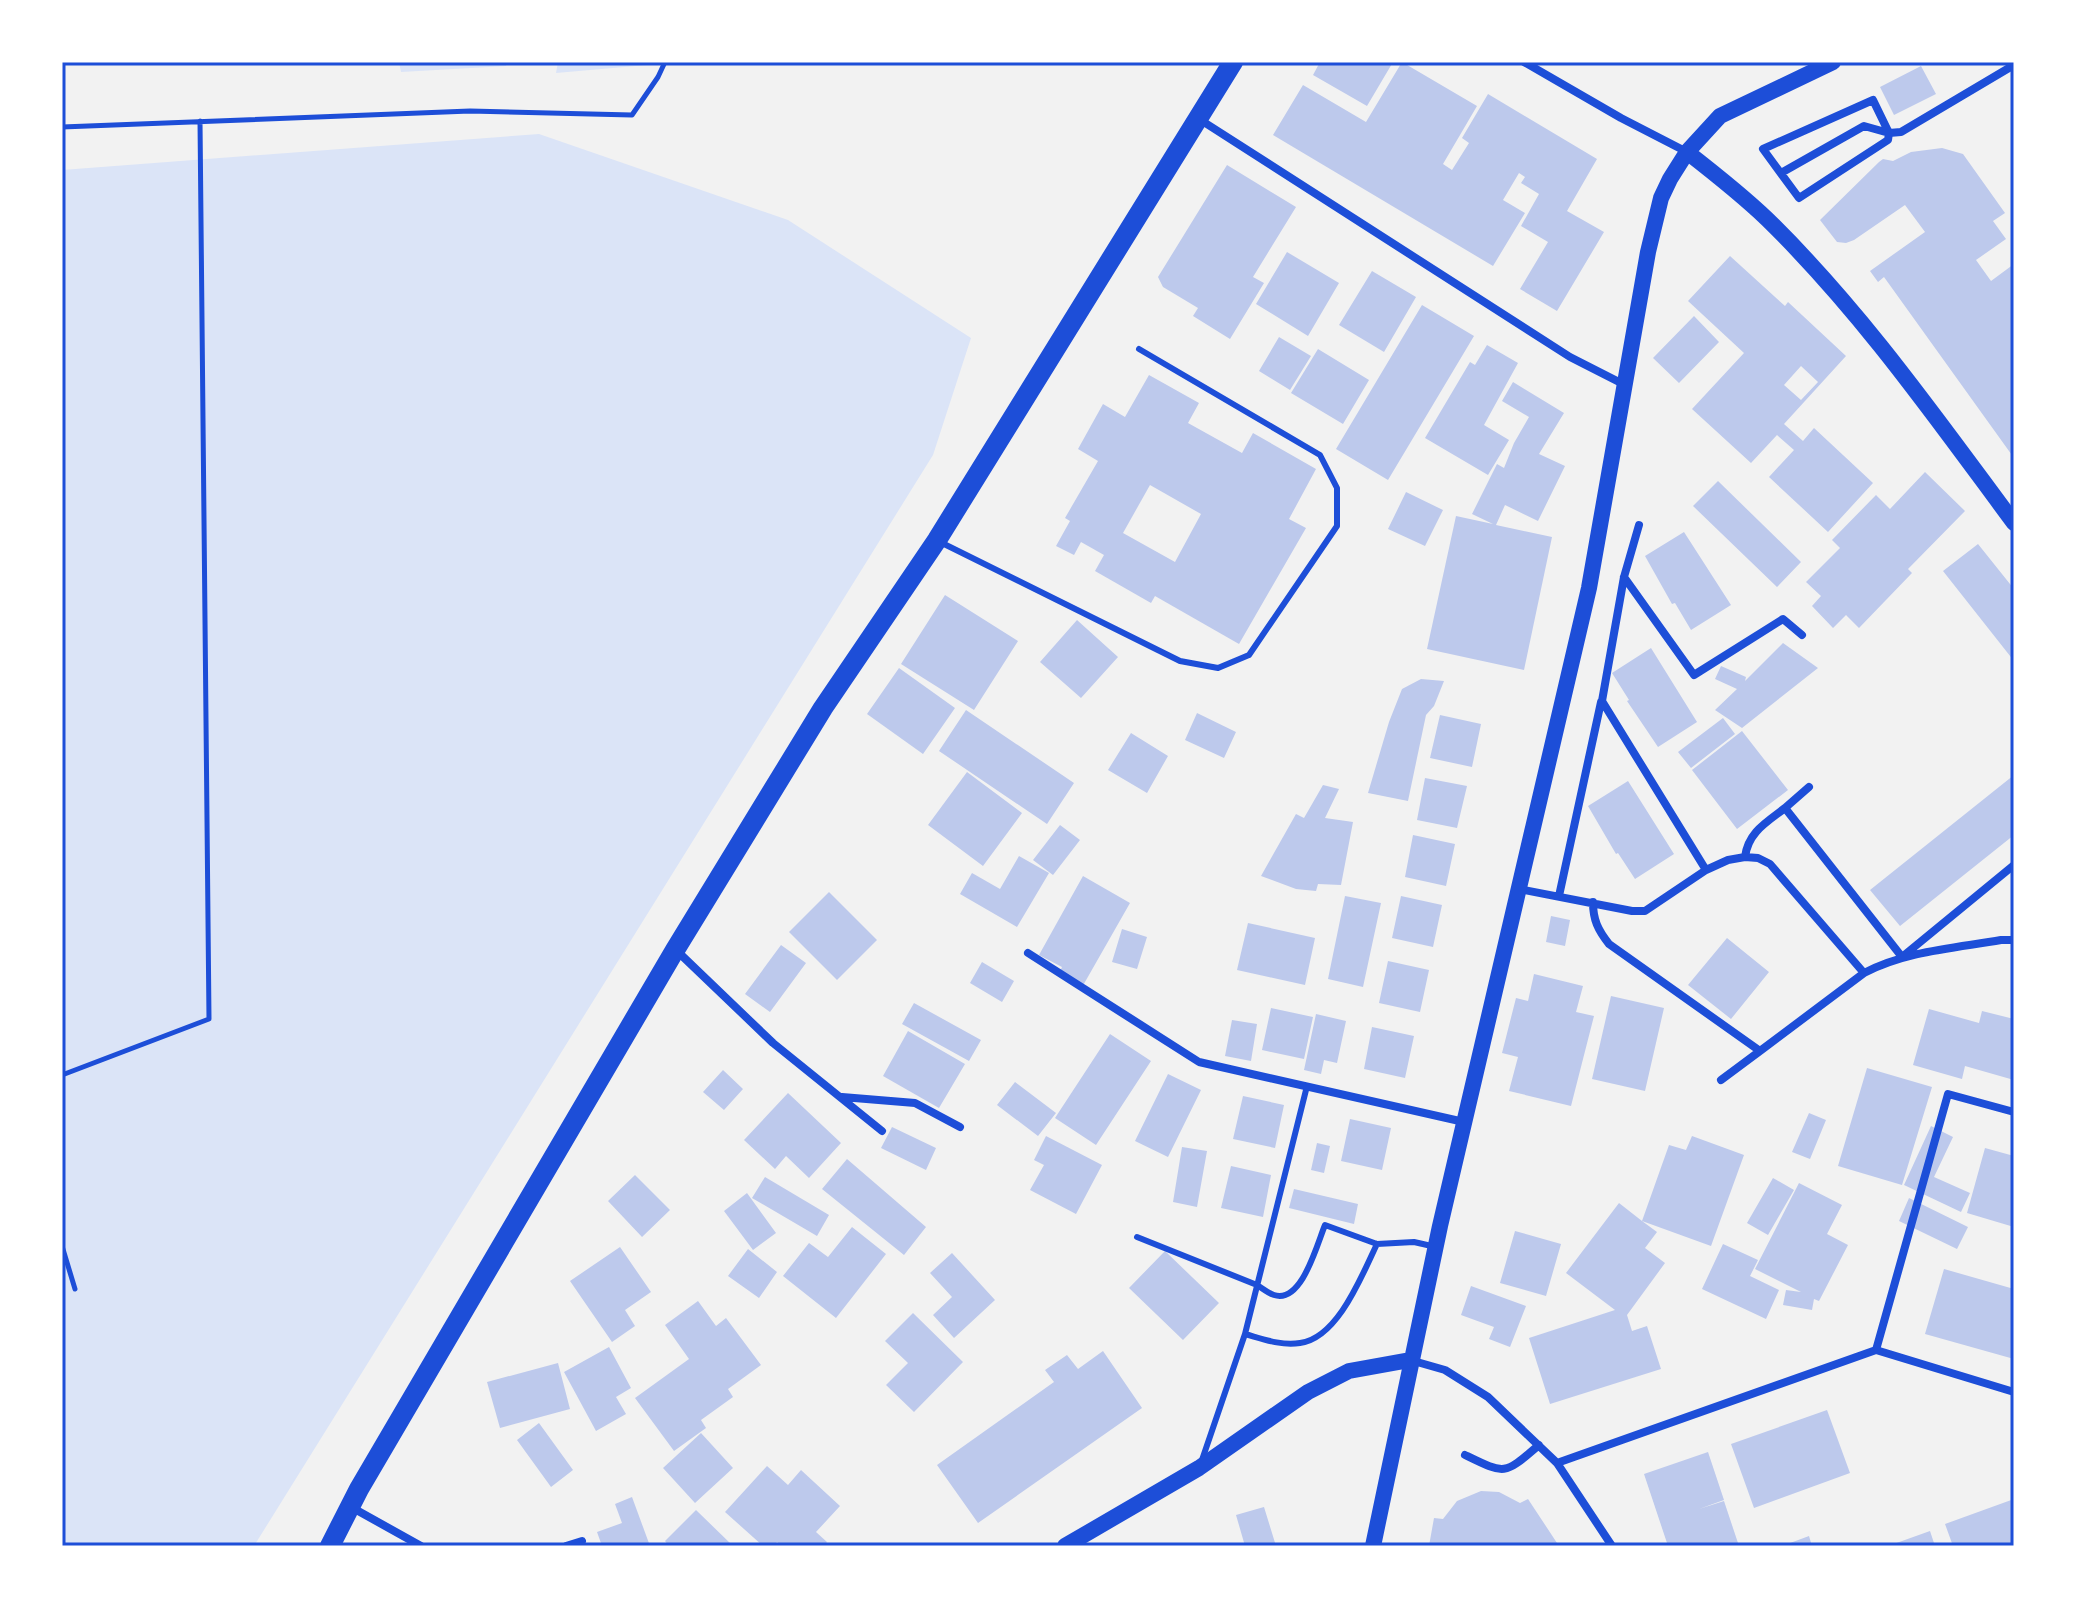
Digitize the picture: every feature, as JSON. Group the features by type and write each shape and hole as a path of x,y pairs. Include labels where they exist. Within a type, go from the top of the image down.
{"main road":[{"path":"330,1546 675,950 823,708 937,540 1233,62"},
{"path":"1373,1546 1410,1360 1589,588 1654,220 1661,198 1687,152 1720,116 1833,62"},
{"path":"1687,152 1764,216 1820,273 1888,354 2014,523"},
{"path":"1065,1546 1199,1468 1308,1392 1349,1371 1410,1360"}],"street":[{"path":"1524,62 1687,152"},
{"path":"1781,173 1864,126 1889,133 1901,132 2013,64"},
{"path":"1873,100 1889,133 1888,140 1799,198 1763,149 1873,100"},
{"path":"1198,119 1570,357 1626,386"},
{"path":"1559,896 1602,701 1624,577 1639,525"},
{"path":"1624,577 1694,675 1783,619 1802,635"},
{"path":"1602,701 1706,870"},
{"path":"1745,857 1747,842 1752,834 1809,787"},
{"path":"1785,808 1902,957"},
{"path":"1518,889 1645,911 1706,870 1728,860 1745,857 1770,864 1864,973"},
{"path":"1902,957 2014,865"},
{"path":"1593,902 1593,917 1599,932 1609,944 1760,1051"},
{"path":"1721,1080 1864,973 1885,962 2014,940"},
{"path":"675,950 773,1043 882,1131"},
{"path":"1028,953 1199,1062 1464,1122"},
{"path":"1876,1350 1948,1094 2014,1112"},
{"path":"842,1097 915,1103 960,1127"},
{"path":"1557,1463 1876,1350 2014,1392"},
{"path":"1410,1360 1445,1370 1488,1397 1557,1463 1612,1546"},
{"path":"1465,1455 1494,1469 1504,1470 1517,1464 1539,1445"},
{"path":"350,1507 421,1546"},
{"path":"566,1546 582,1541"}],"lane":[{"path":"937,540 1180,661 1218,668 1249,655 1337,526 1337,488 1320,455 1139,349"},
{"path":"1199,1468 1245,1334 1307,1086"},
{"path":"1137,1237 1257,1285 1274,1295 1283,1296 1294,1292 1301,1282 1325,1225 1377,1244 1414,1242 1436,1247"},
{"path":"1245,1334 1281,1344 1314,1339 1341,1312 1377,1244"}],"path":[{"path":"62,127 470,111 632,115 665,62"},
{"path":"62,1075 209,1019 200,121"},
{"path":"62,1246 75,1289"}],"shaded area":[{"path":"399,62 507,62 506,66 401,72"},
{"path":"558,62 649,62 647,65 556,73"},
{"path":"539,134 788,220 971,338 933,455 254,1546 62,1546 62,170"}],"building":[{"path":"1320,62 1393,62 1367,106 1313,75"},
{"path":"1402,62 1477,106 1443,164 1452,170 1469,143 1462,138 1488,94 1597,159 1567,211 1604,232 1557,311 1520,289 1548,242 1521,226 1539,194 1521,183 1525,177 1519,173 1503,200 1525,213 1493,266 1273,135 1303,85 1366,122"},
{"path":"1921,66 1936,94 1894,115 1880,87"},
{"path":"1942,148 1963,154 2005,213 1993,221 2006,239 1976,260 1991,281 2014,264 2014,458 1884,277 1878,282 1870,271 1925,232 1905,205 1846,243 1837,242 1820,220 1883,159 1893,161 1911,152"},
{"path":"1227,165 1296,207 1253,277 1264,283 1230,339 1193,316 1198,308 1163,287 1158,277"},
{"path":"1287,252 1339,283 1308,336 1256,304"},
{"path":"1730,256 1785,306 1788,302 1846,356 1784,424 1803,441 1814,428 1873,483 1828,532 1769,477 1794,450 1777,435 1751,463 1692,409 1744,353 1688,301","holes":["1801,366 1818,382 1801,400 1784,385"]},
{"path":"1372,271 1416,297 1384,352 1339,325"},
{"path":"1422,305 1474,336 1388,480 1336,449"},
{"path":"1694,316 1719,342 1679,383 1653,358"},
{"path":"1279,337 1311,356 1290,390 1259,371"},
{"path":"1487,345 1518,363 1484,425 1509,440 1488,475 1425,438 1470,362 1475,365"},
{"path":"1318,349 1369,380 1343,424 1291,393"},
{"path":"1149,375 1199,403 1188,423 1242,453 1253,433 1316,469 1289,519 1306,528 1239,644 1155,596 1151,603 1095,571 1104,555 1081,542 1074,555 1056,546 1070,521 1065,518 1098,461 1078,449 1103,404 1125,417","holes":["1150,485 1201,514 1175,562 1123,533"]},
{"path":"1513,382 1564,413 1539,454 1565,466 1538,521 1505,505 1496,525 1552,537 1524,670 1427,649 1456,516 1493,524 1472,514 1497,464 1504,468 1529,417 1502,401"},
{"path":"1925,472 1965,511 1908,569 1912,573 1859,628 1846,615 1833,628 1812,606 1821,596 1806,582 1840,548 1832,540 1876,495 1890,509"},
{"path":"1718,481 1801,562 1777,587 1693,506"},
{"path":"1406,492 1443,510 1425,546 1388,529"},
{"path":"1684,532 1731,605 1691,630 1675,603 1672,604 1645,556"},
{"path":"1978,544 2014,589 2014,661 1943,571"},
{"path":"945,595 1018,641 974,710 901,664"},
{"path":"1077,620 1118,657 1081,698 1040,662"},
{"path":"1783,643 1818,668 1742,728 1715,710 1737,689 1715,679 1721,666 1746,677 1745,681"},
{"path":"1651,648 1697,722 1658,747 1612,673"},
{"path":"899,668 955,708 923,754 867,714"},
{"path":"1421,679 1444,681 1434,706 1426,715 1408,801 1368,793 1402,689"},
{"path":"966,710 1074,783 1047,824 939,751"},
{"path":"1197,713 1236,732 1224,758 1185,740"},
{"path":"1440,715 1481,724 1472,767 1430,758"},
{"path":"1723,718 1735,734 1691,768 1678,752"},
{"path":"1742,731 1788,790 1737,829 1692,770"},
{"path":"1131,733 1168,756 1147,793 1108,770"},
{"path":"967,772 1022,813 983,866 928,825"},
{"path":"2014,775 2014,835 1900,926 1870,890"},
{"path":"1425,778 1467,786 1457,828 1417,820"},
{"path":"1628,781 1674,854 1635,879 1616,854 1588,806"},
{"path":"1323,785 1339,789 1325,818 1353,822 1341,885 1318,884 1316,891 1296,889 1261,876 1296,814 1304,818"},
{"path":"1060,825 1080,840 1053,875 1033,860"},
{"path":"1413,835 1455,844 1446,886 1405,877"},
{"path":"1019,856 1049,873 1017,927 960,894 972,873 1000,889"},
{"path":"1083,876 1130,903 1081,989 1058,976 1062,967 1039,955"},
{"path":"829,892 877,940 837,980 789,932"},
{"path":"1345,896 1381,903 1363,987 1328,979"},
{"path":"1401,896 1442,905 1433,947 1392,938"},
{"path":"1551,916 1570,920 1565,946 1546,942"},
{"path":"1248,923 1315,938 1305,985 1237,970"},
{"path":"1122,929 1147,937 1137,969 1112,962"},
{"path":"1727,938 1769,972 1731,1019 1688,985"},
{"path":"781,945 806,963 770,1012 745,994"},
{"path":"1388,961 1429,970 1420,1012 1379,1003"},
{"path":"982,962 1014,981 1002,1002 970,983"},
{"path":"1534,974 1583,986 1576,1012 1594,1016 1571,1106 1509,1091 1518,1057 1502,1053 1516,998 1528,1001"},
{"path":"1611,996 1664,1008 1645,1091 1592,1079"},
{"path":"914,1003 981,1040 969,1061 902,1024"},
{"path":"1271,1008 1313,1017 1304,1059 1262,1050"},
{"path":"1929,1009 1979,1023 1982,1011 2014,1019 2014,1080 1965,1066 1962,1079 1913,1065"},
{"path":"1316,1014 1346,1021 1337,1063 1324,1060 1321,1074 1304,1070"},
{"path":"1232,1020 1257,1024 1251,1061 1225,1056"},
{"path":"1372,1027 1414,1036 1405,1078 1364,1069"},
{"path":"908,1031 965,1064 939,1108 883,1076"},
{"path":"1110,1034 1151,1061 1096,1145 1055,1118"},
{"path":"1867,1068 1932,1087 1902,1185 1838,1166"},
{"path":"723,1070 743,1089 724,1110 703,1092"},
{"path":"1168,1074 1201,1090 1168,1157 1135,1141"},
{"path":"1015,1082 1056,1113 1038,1136 997,1105"},
{"path":"788,1093 841,1143 809,1178 786,1156 775,1169 744,1140"},
{"path":"1243,1096 1284,1105 1275,1148 1233,1139"},
{"path":"1809,1113 1826,1120 1810,1159 1792,1152"},
{"path":"1350,1119 1391,1128 1382,1170 1341,1161"},
{"path":"1931,1126 1953,1137 1934,1177 1970,1193 1961,1212 1904,1185"},
{"path":"892,1127 936,1148 926,1170 881,1148"},
{"path":"1046,1136 1102,1165 1076,1214 1030,1190 1044,1165 1034,1160"},
{"path":"1692,1136 1744,1155 1711,1246 1642,1221 1669,1145 1686,1150"},
{"path":"1317,1143 1330,1146 1324,1173 1311,1170"},
{"path":"1182,1147 1207,1151 1197,1207 1173,1202"},
{"path":"1985,1148 2014,1156 2014,1227 1967,1213"},
{"path":"847,1159 926,1227 904,1255 822,1189"},
{"path":"1231,1166 1271,1175 1263,1217 1221,1208"},
{"path":"635,1175 670,1210 642,1237 608,1201"},
{"path":"765,1177 829,1215 817,1236 752,1198"},
{"path":"1773,1178 1794,1190 1768,1235 1747,1223"},
{"path":"1799,1183 1842,1205 1827,1234 1848,1245 1819,1301 1814,1299 1812,1310 1783,1305 1786,1290 1801,1292 1755,1269"},
{"path":"1294,1189 1358,1204 1354,1224 1289,1208"},
{"path":"747,1193 776,1233 753,1250 724,1211"},
{"path":"1909,1198 1968,1227 1957,1249 1899,1221"},
{"path":"1619,1203 1657,1232 1645,1248 1665,1263 1627,1315 1632,1331 1647,1326 1661,1369 1550,1404 1529,1338 1615,1310 1566,1273"},
{"path":"852,1227 886,1254 836,1318 783,1276 809,1243 828,1257"},
{"path":"1515,1231 1561,1244 1546,1296 1500,1283"},
{"path":"1723,1244 1758,1260 1750,1276 1779,1290 1766,1319 1702,1289"},
{"path":"620,1247 651,1292 625,1310 635,1326 612,1342 570,1281"},
{"path":"748,1249 777,1272 759,1298 728,1276"},
{"path":"1165,1251 1219,1303 1183,1340 1129,1288"},
{"path":"952,1253 995,1300 954,1338 933,1315 952,1297 930,1273"},
{"path":"1944,1269 2014,1289 2014,1359 1925,1334"},
{"path":"1471,1286 1526,1306 1510,1347 1489,1339 1494,1327 1461,1315"},
{"path":"698,1301 716,1326 726,1318 761,1365 728,1389 733,1397 701,1420 706,1428 674,1451 635,1398 689,1359 665,1325"},
{"path":"913,1313 963,1362 914,1412 886,1385 908,1363 885,1341"},
{"path":"609,1347 631,1388 616,1397 626,1414 596,1431 564,1372"},
{"path":"1103,1351 1142,1408 978,1523 937,1465 1054,1382 1045,1370 1067,1355 1078,1369"},
{"path":"558,1363 570,1409 500,1428 487,1382"},
{"path":"1827,1410 1850,1473 1754,1508 1731,1444"},
{"path":"539,1423 573,1470 551,1487 517,1440"},
{"path":"701,1433 733,1468 695,1503 663,1468"},
{"path":"1708,1452 1724,1500 1699,1509 1724,1501 1739,1546 1668,1546 1644,1474"},
{"path":"767,1466 788,1485 801,1470 840,1506 816,1532 827,1542 824,1546 782,1546 777,1542 774,1546 763,1546 725,1512"},
{"path":"1481,1491 1499,1492 1520,1503 1528,1499 1559,1546 1429,1546 1434,1518 1443,1519 1457,1501"},
{"path":"632,1497 650,1546 602,1546 597,1532 622,1523 615,1504"},
{"path":"2014,1499 2014,1546 1953,1546 1945,1524"},
{"path":"1264,1507 1276,1546 1245,1546 1236,1515"},
{"path":"696,1510 731,1544 729,1546 669,1546 665,1541"},
{"path":"1930,1531 1935,1546 1888,1546"},
{"path":"1809,1536 1812,1546 1782,1546"}]}
